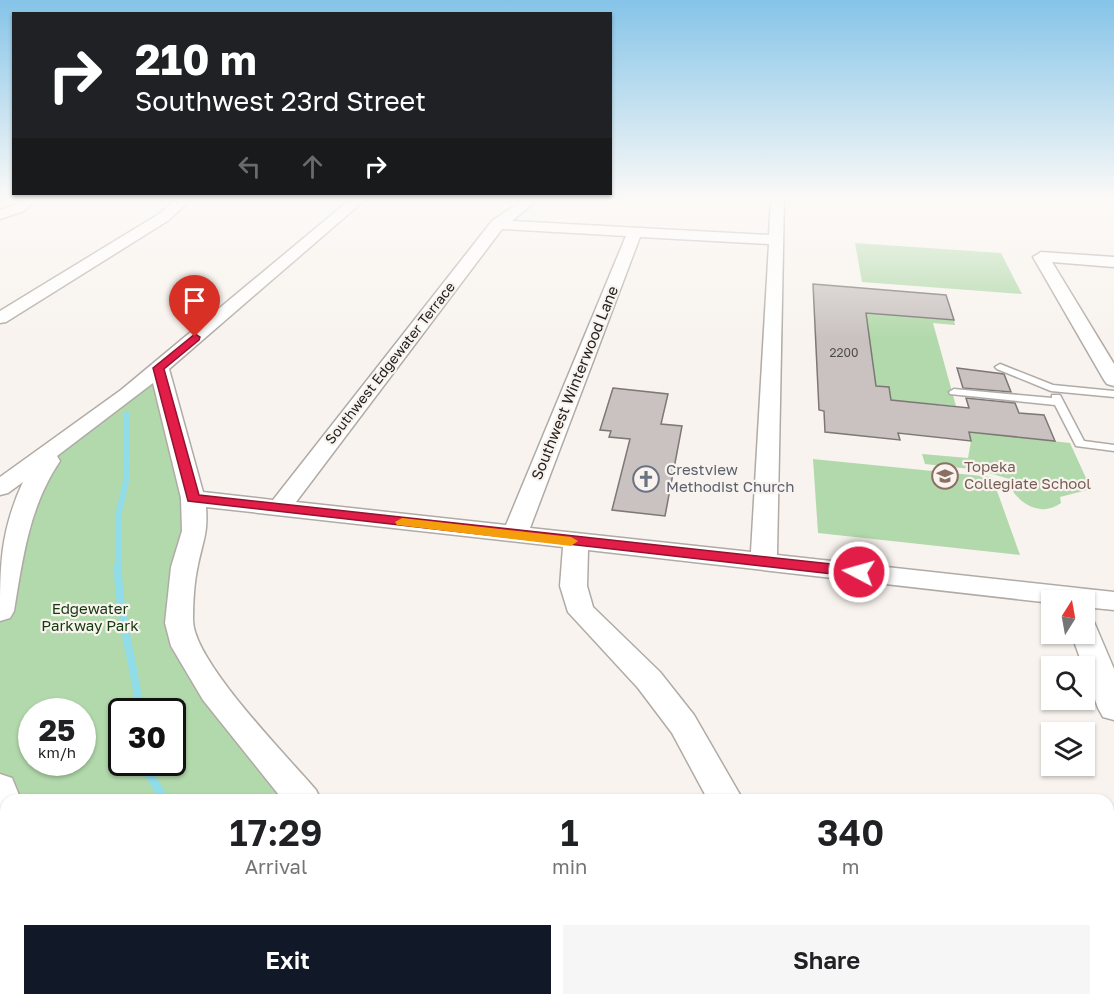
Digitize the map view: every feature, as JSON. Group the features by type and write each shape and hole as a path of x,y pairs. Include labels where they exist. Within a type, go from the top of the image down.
{"street":[{"path":"0,318 119,245"},
{"path":"3,484 129,394 305,245"},
{"name":"Southwest Edgewater Terrace","path":"279,508 481,245"},
{"name":"Southwest Winterwood Lane","path":"515,535 630,245"},
{"path":"764,562 776,245"},
{"path":"1114,262 1041,257 1114,380"},
{"path":"0,299 27,301"},
{"path":"159,368 193,498 195,531 184,567 179,623 186,646 214,692 299,794"},
{"path":"0,611 5,563 25,499 46,464 58,451 57,447"},
{"path":"193,498 1041,594"},
{"path":"576,542 572,583 575,599 582,612 649,680 683,724 723,794"},
{"path":"1095,600 1114,601"},
{"path":"1090,644 1114,708"}],"lane":[{"path":"1000,367 1051,388 1114,394"},
{"path":"1051,388 1080,444 1114,448"},
{"path":"954,392 1059,402"}],"green space":[{"path":"855,245 1001,253 1022,294 862,282"},
{"path":"853,312 954,320 955,325 933,323 956,406 891,400 889,387 876,386 867,322"},
{"name":"Edgewater Parkway Park","path":"159,368 193,498 179,623 300,794 3,794 0,788 0,611 20,512 46,463"},
{"path":"969,432 1070,443 1091,489 1060,497 1061,503 1047,509 1040,509 1028,505 1017,496 1012,490 1016,481 979,470 925,464 922,454 968,458 971,441"},
{"path":"813,459 992,477 1020,555 818,533"}],"building":[{"name":"Topeka Collegiate School","path":"813,284 946,295 954,320 866,313 876,386 889,387 891,400 969,408 966,398 1015,403 1019,413 1044,415 1055,441 969,432 971,441 898,433 900,440 825,432 824,411 819,410"},
{"path":"957,368 1004,374 1011,392 963,388"},
{"path":"613,388 668,394 661,424 682,426 665,516 612,510 630,439 609,437 611,431 600,430"}],"waterway":[{"path":"118,567 118,516 126,481 127,414"},
{"path":"118,567 123,621 138,698"},
{"path":"150,776 161,794"}],"slow traffic":[{"path":"402,522 571,541"}],"place":[{"name":"Topeka Collegiate School","path":"945,476"},
{"name":"Crestview Methodist Church","path":"646,479"}],"route":[{"path":"195,337 159,368 193,498 859,572"}]}
